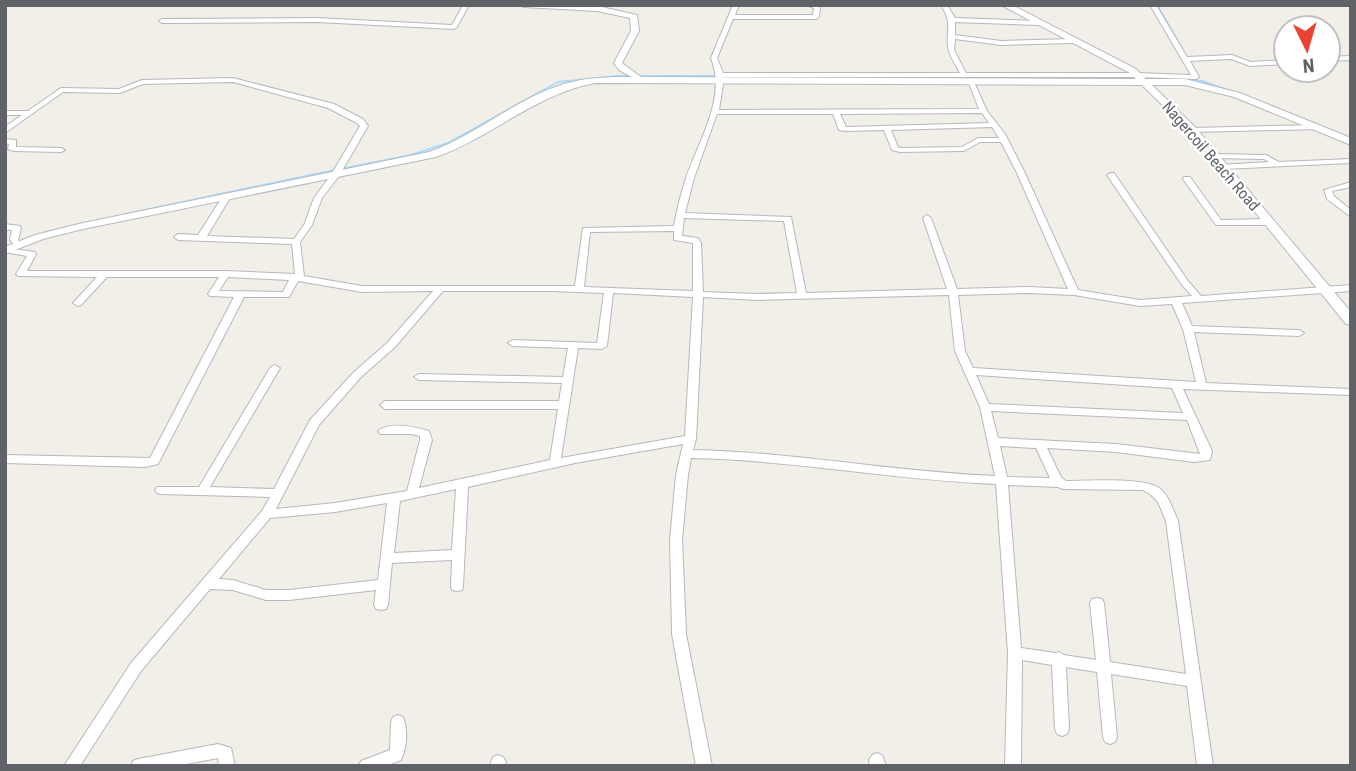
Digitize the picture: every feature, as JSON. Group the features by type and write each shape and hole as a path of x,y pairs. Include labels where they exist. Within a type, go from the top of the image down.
{"street":[{"path":"163,21 317,20 454,27 466,5"},
{"path":"524,5 621,12 634,17 635,31 618,63 637,78"},
{"path":"704,766 679,634 676,540 690,439 698,296 697,242 678,239 678,228 690,177 715,112 719,64 714,58 736,5"},
{"path":"730,17 814,18 817,7 809,5"},
{"path":"944,5 952,20 951,50 1003,140 1074,292"},
{"name":"Nagercoil Beach Road","path":"1005,5 1140,77 1193,130 1351,321"},
{"path":"10,246 83,226 453,149 546,93 568,84 595,79 1196,77 1153,5"},
{"path":"952,20 1038,23"},
{"path":"950,36 1001,43 1073,41"},
{"path":"1187,59 1233,57 1250,64 1272,63"},
{"path":"1140,77 1204,85 1351,142"},
{"path":"5,131 56,92 64,89 118,91 142,82 238,80 272,92 331,106 362,122 364,126 360,134 338,172 318,198 309,225 296,242 298,278 286,295 212,293 225,274"},
{"path":"835,111 844,129 994,125"},
{"path":"873,111 895,148 900,150 964,149 978,140 1003,140"},
{"path":"715,112 984,111"},
{"path":"5,113 29,113"},
{"path":"1193,130 1316,127"},
{"path":"5,141 13,142 10,147 14,149 61,150"},
{"path":"1214,156 1266,157 1279,165"},
{"path":"1223,167 1351,161"},
{"path":"1111,175 1185,283 1200,299"},
{"path":"1187,179 1219,223 1267,222"},
{"path":"1351,184 1328,190 1330,197 1351,215"},
{"path":"202,236 226,198"},
{"path":"681,215 788,219 802,295"},
{"path":"928,218 953,292 958,341 985,407 1002,481 1015,653 1013,766"},
{"path":"5,227 17,228 10,246"},
{"path":"579,289 586,230 678,228"},
{"path":"177,236 296,242"},
{"path":"10,246 32,254 21,274 225,274 298,278 362,289 579,289 698,296 1074,292 1140,303 1351,288"},
{"path":"78,303 105,274"},
{"path":"71,766 136,667 267,514 314,424 357,375 391,345 439,290"},
{"path":"513,344 602,346 609,290"},
{"path":"5,459 145,463 154,461 240,295"},
{"path":"1176,301 1188,329 1202,386"},
{"path":"1188,329 1299,333"},
{"path":"555,463 573,345"},
{"path":"202,491 275,368"},
{"path":"969,371 1176,385 1351,392"},
{"path":"419,377 568,380"},
{"path":"993,442 1116,448 1194,458 1206,457 1206,451 1176,385"},
{"path":"385,405 564,405"},
{"path":"985,407 1190,417"},
{"path":"384,430 413,430 425,434 426,440 412,495"},
{"path":"267,514 307,512 412,495 555,463 690,439"},
{"path":"1040,445 1059,483"},
{"path":"687,454 732,454 898,475 1148,486 1160,494 1172,522 1205,766"},
{"path":"457,586 462,484"},
{"path":"161,490 278,493"},
{"path":"381,605 394,498"},
{"path":"386,558 458,555"},
{"path":"207,584 233,585 257,593 277,595 383,584"},
{"path":"1097,603 1110,737"},
{"path":"1015,653 1194,681"},
{"path":"1059,658 1062,729"},
{"path":"366,766 396,755 398,722"},
{"path":"138,766 218,751 227,755 227,766"}],"waterway":[{"path":"1157,5 1184,52"},
{"path":"341,169 411,155 448,143 558,82 617,76 718,76"},
{"path":"941,77 1127,77"},
{"path":"1161,78 1179,79"},
{"path":"1189,80 1202,81 1230,91"},
{"path":"126,214 335,170"},
{"path":"45,232 61,229"}]}
